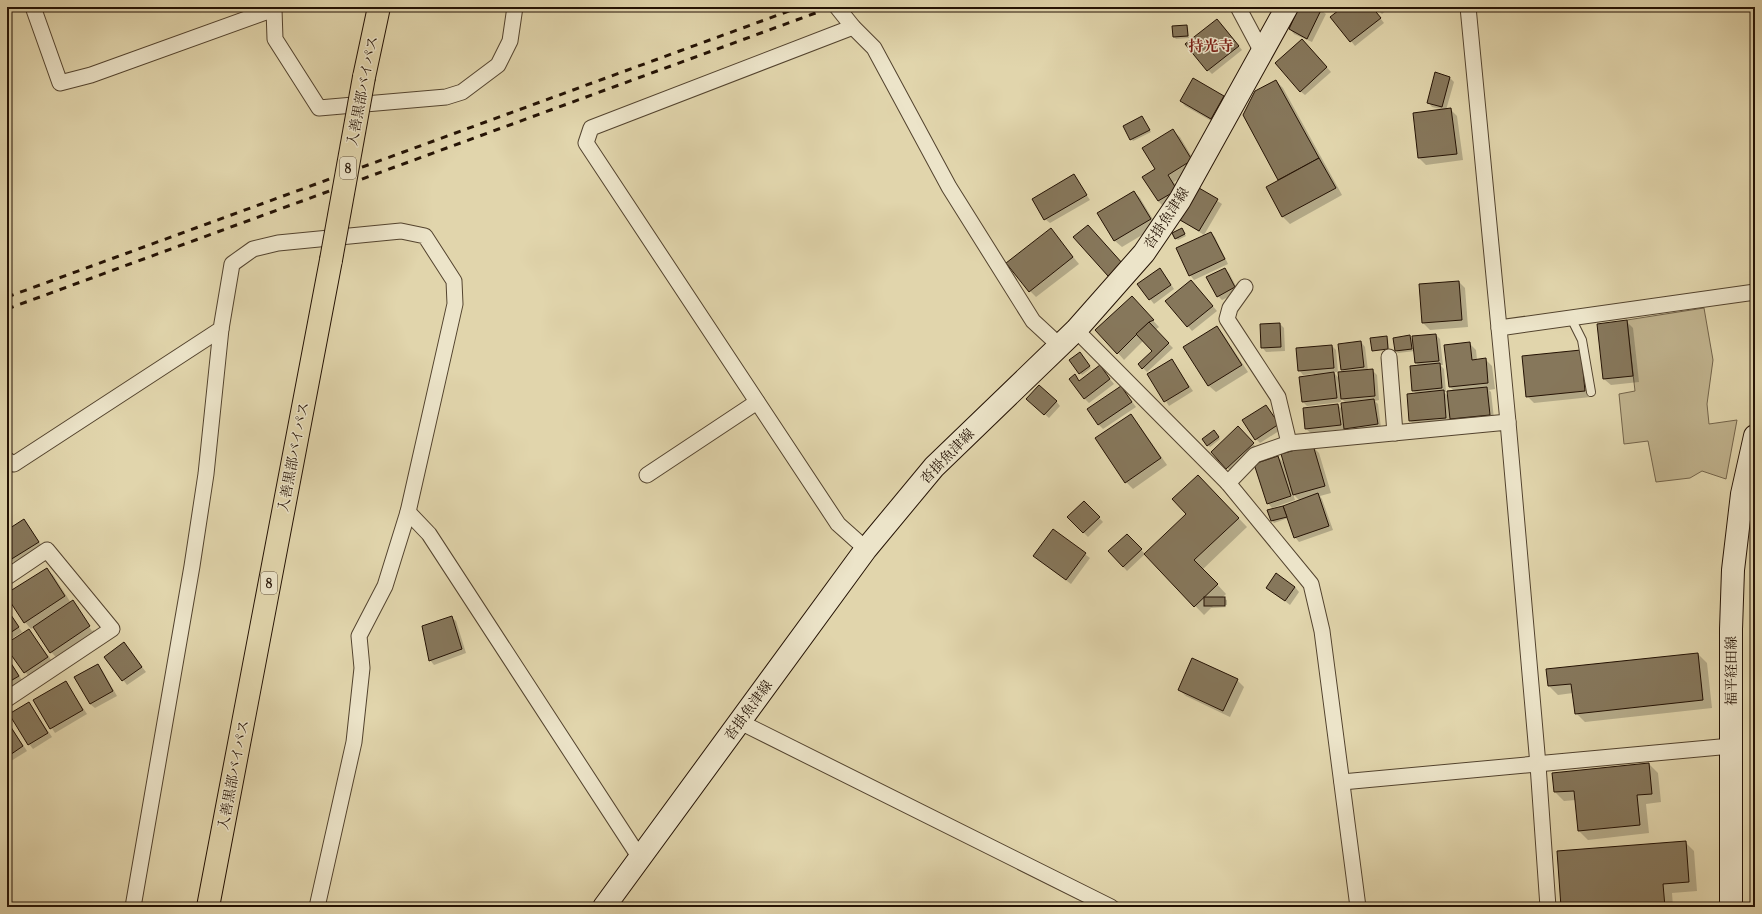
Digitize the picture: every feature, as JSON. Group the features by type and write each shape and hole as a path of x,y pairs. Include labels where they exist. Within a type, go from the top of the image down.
{"highway":[{"name":"入善黒部バイパス","path":"208,907 331,260 364,77 379,7"}],"main road":[{"name":"沓掛魚津線","path":"604,907 866,550 934,467 1076,330 1144,252 1180,200 1287,7"},
{"name":"福平経田線","path":"1732,907 1731,629 1733,570 1749,495 1755,436"}],"street":[{"path":"33,7 60,83 91,74 274,8 275,38 319,108 446,97 462,92 498,64 510,41 515,7"},
{"path":"837,7 853,27 874,48 949,187 1033,321 1060,346"},
{"path":"1238,7 1262,52"},
{"path":"1468,7 1508,422 1538,765 1548,907"},
{"path":"853,27 591,128 586,143 838,524 866,550"},
{"path":"133,907 192,566 206,474 221,329 232,264 253,249 278,243 401,231 425,236 454,282 455,304 408,512 385,586 359,636 362,668 354,742 317,907"},
{"path":"1245,287 1230,308 1227,319 1278,397 1289,443"},
{"path":"1499,328 1755,292"},
{"path":"7,460 14,464 221,329"},
{"path":"1076,330 1228,483 1311,584 1322,631 1358,907"},
{"path":"1389,357 1395,433"},
{"path":"647,475 757,402"},
{"path":"1228,483 1255,455 1289,443 1508,422"},
{"path":"408,512 430,534 640,858"},
{"path":"7,577 47,550 112,629 7,698"},
{"path":"740,722 1111,907"},
{"path":"1342,782 1731,746"}],"lane":[{"path":"1571,318 1582,340 1591,392"}],"shaded area":[{"path":"1704,308 1713,360 1707,404 1709,424 1737,420 1726,479 1702,471 1690,478 1656,482 1648,441 1624,444 1619,394 1635,391 1627,320"}],"building":[{"path":"1299,7 1322,8 1307,39 1289,29"},
{"path":"1343,7 1372,7 1381,18 1350,42 1330,17"},
{"path":"1217,19 1239,46 1207,71 1185,44"},
{"path":"1187,25 1188,36 1173,37 1172,26"},
{"path":"1302,39 1327,67 1300,92 1275,63"},
{"path":"1435,72 1450,77 1442,107 1427,103"},
{"path":"1193,78 1224,96 1211,119 1180,101"},
{"path":"1276,80 1319,158 1278,180 1243,115 1255,91"},
{"path":"1451,108 1457,154 1418,158 1413,113"},
{"path":"1142,116 1150,130 1130,140 1123,126"},
{"path":"1173,129 1192,160 1168,175 1177,190 1158,201 1142,177 1155,169 1142,148"},
{"path":"1319,158 1336,188 1282,217 1266,187"},
{"path":"1074,174 1087,195 1044,220 1032,199"},
{"path":"1199,188 1218,199 1199,231 1180,220"},
{"path":"1134,191 1151,219 1114,241 1097,213"},
{"path":"1088,225 1123,264 1108,276 1073,237"},
{"path":"1051,228 1073,257 1029,292 1006,263"},
{"path":"1182,228 1185,234 1175,239 1172,233"},
{"path":"1211,232 1225,259 1189,276 1176,248"},
{"path":"1160,268 1171,285 1149,300 1137,284"},
{"path":"1225,268 1235,287 1217,297 1206,277"},
{"path":"1191,280 1213,306 1187,327 1165,301"},
{"path":"1459,281 1462,320 1422,323 1419,284"},
{"path":"1132,296 1154,320 1149,322 1117,354 1095,330"},
{"path":"1627,320 1633,376 1603,379 1597,324"},
{"path":"1149,322 1169,343 1142,369 1138,364 1152,351 1136,334"},
{"path":"1280,323 1281,347 1261,348 1260,324"},
{"path":"1217,326 1242,365 1208,386 1183,347"},
{"path":"1436,334 1439,361 1415,363 1412,336"},
{"path":"1410,335 1412,349 1395,351 1393,338"},
{"path":"1387,336 1388,349 1372,351 1370,338"},
{"path":"1361,341 1364,367 1341,370 1338,344"},
{"path":"1470,342 1472,360 1486,358 1488,383 1449,387 1444,345"},
{"path":"1332,345 1334,368 1298,371 1296,348"},
{"path":"1581,350 1585,391 1526,397 1522,356"},
{"path":"1080,352 1090,366 1079,374 1069,360"},
{"path":"1172,359 1189,387 1164,402 1147,374"},
{"path":"1440,363 1442,388 1412,391 1410,366"},
{"path":"1100,365 1110,379 1084,399 1069,379 1075,374 1079,381"},
{"path":"1373,369 1375,396 1341,399 1338,372"},
{"path":"1334,372 1337,398 1302,402 1299,377"},
{"path":"1039,385 1057,401 1044,415 1026,399"},
{"path":"1121,386 1132,402 1098,425 1087,409"},
{"path":"1487,387 1490,415 1450,419 1447,391"},
{"path":"1444,390 1446,418 1409,421 1407,394"},
{"path":"1374,399 1378,424 1344,429 1341,403"},
{"path":"1338,404 1341,425 1305,429 1303,408"},
{"path":"1266,405 1279,424 1255,440 1242,420"},
{"path":"1131,414 1161,458 1125,483 1095,438"},
{"path":"1238,426 1254,443 1226,469 1211,452"},
{"path":"1214,430 1219,437 1207,446 1202,439"},
{"path":"1313,445 1325,486 1293,495 1281,454"},
{"path":"1278,456 1291,496 1267,504 1254,464"},
{"path":"1198,475 1239,518 1194,560 1218,584 1194,607 1144,554 1186,514 1172,499"},
{"path":"1318,493 1329,526 1294,538 1283,506"},
{"path":"1084,501 1100,517 1083,533 1067,517"},
{"path":"1283,506 1287,517 1271,521 1267,510"},
{"path":"24,519 39,542 10,560 7,555 7,530"},
{"path":"1053,529 1086,553 1066,580 1033,556"},
{"path":"1127,534 1142,549 1123,567 1108,551"},
{"path":"47,568 65,596 24,623 7,597 7,593"},
{"path":"1276,573 1295,587 1285,601 1266,588"},
{"path":"1204,597 1225,597 1225,606 1204,606"},
{"path":"73,600 90,626 50,653 33,627"},
{"path":"7,609 19,627 7,635"},
{"path":"452,616 462,649 429,661 422,626"},
{"path":"29,629 48,657 24,673 7,649 7,643"},
{"path":"124,642 142,667 122,681 104,657"},
{"path":"1698,653 1703,700 1575,714 1571,684 1548,686 1546,669"},
{"path":"7,657 19,676 7,683"},
{"path":"1192,658 1238,679 1223,711 1178,690"},
{"path":"98,664 113,691 90,704 74,677"},
{"path":"66,681 83,710 50,729 33,700"},
{"path":"29,702 48,733 28,745 9,714"},
{"path":"7,721 23,746 7,757"},
{"path":"1649,763 1652,794 1637,795 1640,825 1578,831 1574,791 1554,792 1552,773"},
{"path":"1686,841 1689,882 1663,884 1665,907 1561,907 1557,851"}],"railway":[{"path":"7,297 800,7"},
{"path":"7,309 832,7"}],"district":[{"name":"持光寺","path":"1211,46"}]}
